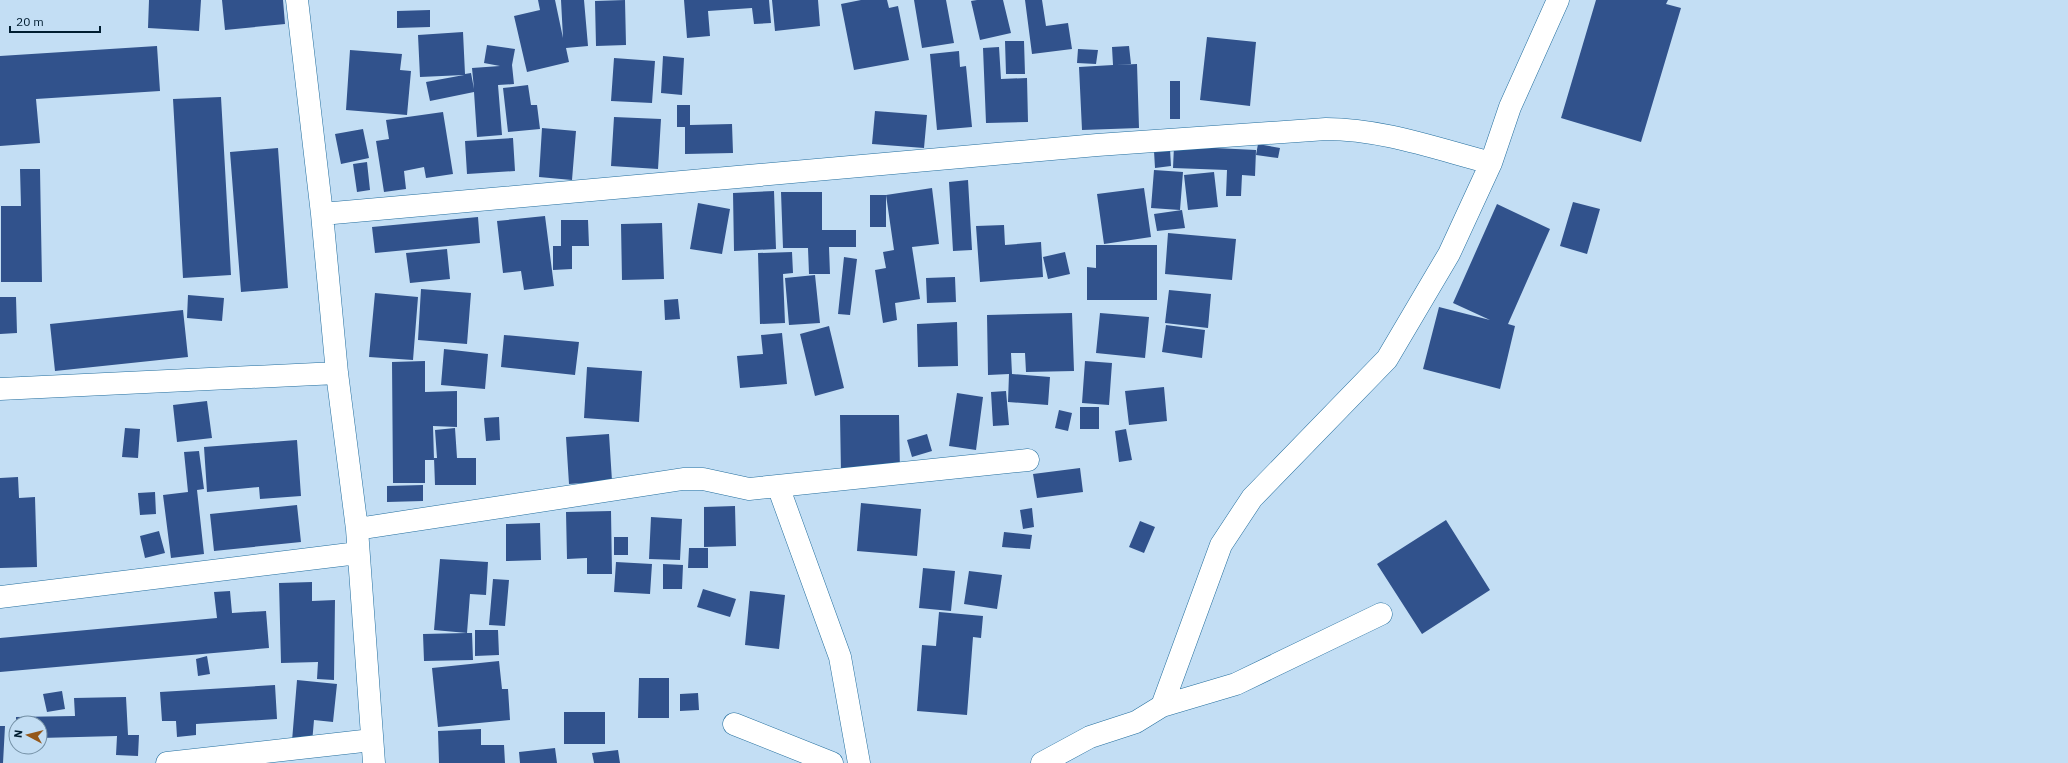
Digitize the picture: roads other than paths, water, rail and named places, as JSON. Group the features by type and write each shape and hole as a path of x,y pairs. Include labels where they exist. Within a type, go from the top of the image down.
{"street":[{"path":"297,0 322,214 337,373 357,529 374,763"},
{"path":"1162,706 1224,539 1252,498 1387,359 1449,254 1491,163 1510,107 1558,0"},
{"path":"322,214 1097,145 1326,129 1346,129 1388,136 1491,163"},
{"path":"0,389 337,373"},
{"path":"357,529 683,479 703,479 750,489 1028,460"},
{"path":"778,486 840,657 859,763"},
{"path":"0,596 358,553"},
{"path":"1042,763 1090,737 1136,722 1162,706 1236,684 1381,614"},
{"path":"734,724 832,763"},
{"path":"167,763 372,740"}]}
